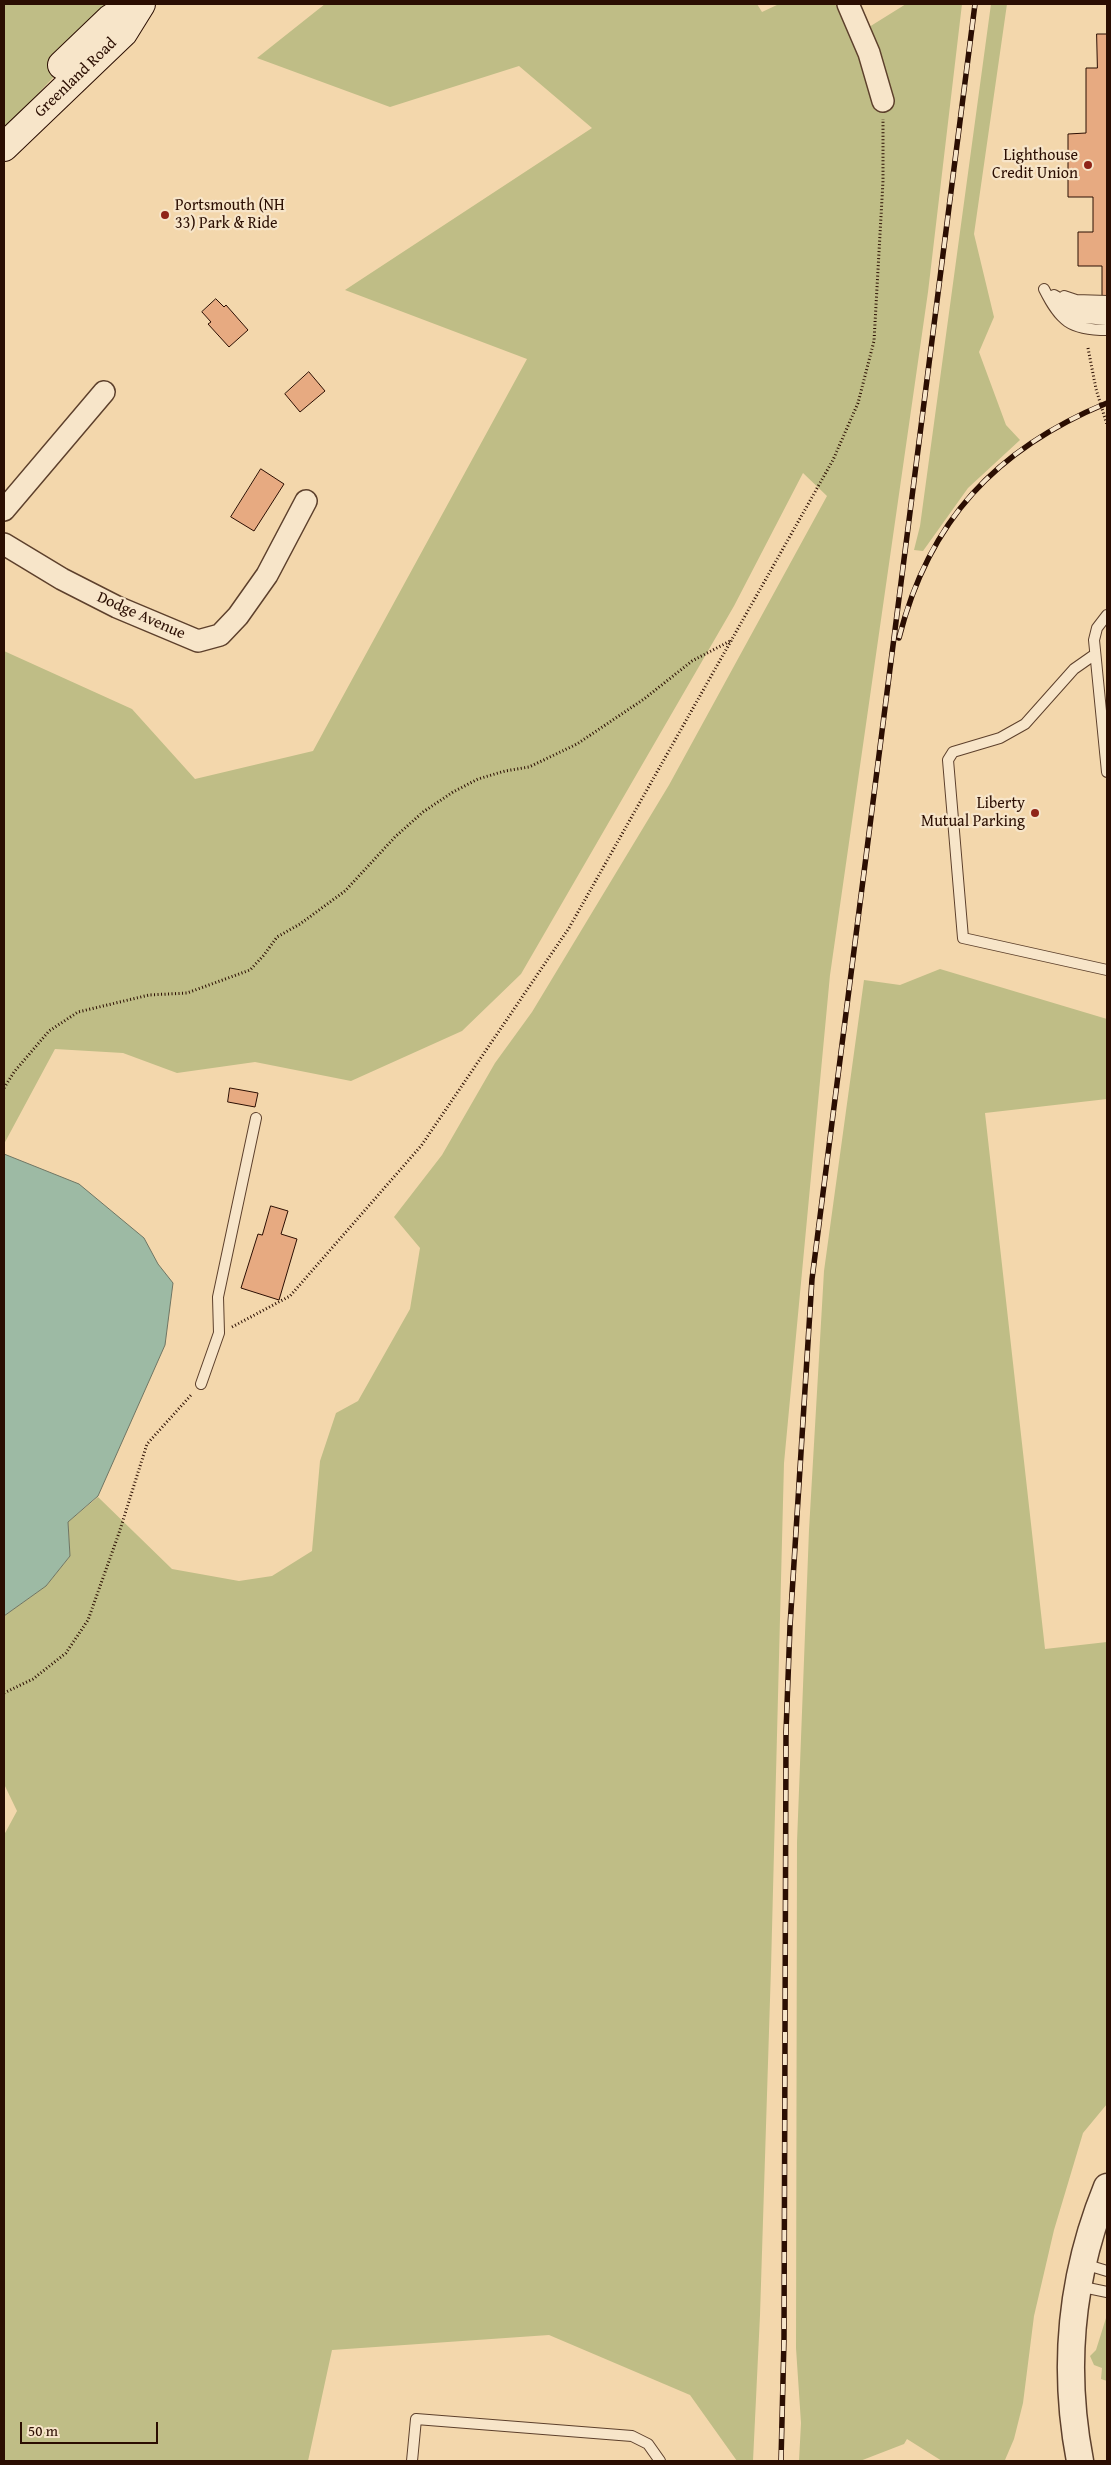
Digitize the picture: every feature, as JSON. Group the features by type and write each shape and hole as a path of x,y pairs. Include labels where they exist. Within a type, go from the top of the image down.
{"main road":[{"name":"Greenland Road","path":"4,122 110,19 133,4"},
{"name":"Greenland Road","path":"4,147 122,33 141,4"}],"street":[{"path":"848,4 869,53 882,101"},
{"path":"4,510 104,392"},
{"name":"Dodge Avenue","path":"4,544 62,579 117,607 198,641 220,634 238,616 267,575 306,501"},
{"path":"1080,2461 1071,2397 1070,2361 1080,2275 1098,2210 1107,2187"}],"lane":[{"path":"1044,290 1076,300 1107,301"},
{"path":"1044,290 1075,307 1107,311"},
{"path":"1044,290 1061,307 1075,317 1107,320"},
{"path":"1044,290 1056,312 1074,326 1107,330"},
{"path":"1107,615 1097,628 1094,640 1107,772"},
{"path":"1094,655 1074,669 1025,724 1000,738 954,752 948,760 963,938 1107,970"},
{"path":"201,1384 219,1333 218,1298 256,1118"},
{"path":"1080,2275 1107,2271"},
{"path":"1080,2275 1107,2292"},
{"path":"412,2461 416,2418 632,2436 648,2444 660,2461"}],"path":[{"path":"219,1333 290,1296 421,1146 569,928 833,460 858,403 874,341 884,181 882,101"},
{"path":"1088,348 1096,389 1107,425"},
{"path":"4,1088 14,1072 49,1031 78,1012 149,995 187,993 250,970 277,937 300,924 345,891 395,837 423,812 453,792 478,779 505,771 529,768 577,744 644,699 692,661 733,640"},
{"path":"4,1693 32,1679 66,1653 88,1620 119,1533 147,1444 201,1384"}],"shaded area":[{"path":"4,4 115,4 119,7 4,130"},
{"path":"325,4 757,4 762,12 779,4 835,4 853,37 906,4 962,4 928,292 830,975 784,1463 771,1968 760,2315 753,2461 737,2461 690,2395 549,2335 332,2350 308,2461 4,2461 4,1835 17,1811 4,1784 4,1616 46,1586 70,1556 68,1522 98,1497 172,1569 239,1581 272,1576 312,1551 320,1461 336,1413 358,1401 410,1309 420,1248 394,1217 442,1155 495,1063 532,1012 669,785 827,496 803,473 734,606 521,974 462,1031 351,1081 255,1062 177,1073 123,1053 55,1049 4,1144 4,651 132,709 195,779 313,751 527,359 345,290 592,128 519,66 390,107 257,58"},
{"path":"991,4 1007,4 974,234 994,317 979,352 1006,425 1020,440 968,488 923,551 914,550 920,526"},
{"path":"940,969 1107,1019 1107,1099 985,1113 1045,1649 1107,1642 1107,2104 1083,2133 1054,2230 1034,2316 1023,2403 1014,2439 1005,2460 942,2461 907,2439 904,2444 860,2461 799,2461 801,2423 796,2348 797,1842 809,1530 824,1271 864,980 900,985"},
{"path":"4,1154 79,1184 144,1238 158,1264 173,1283 165,1345 98,1496 68,1522 70,1556 46,1586 4,1616"},
{"path":"1106,2318 1107,2381 1101,2379 1102,2368 1094,2365 1090,2356 1096,2350"}],"building":[{"name":"Lighthouse Credit Union","path":"1097,34 1107,34 1107,326 1102,326 1102,266 1078,266 1078,232 1093,232 1093,197 1068,197 1068,134 1086,133 1086,68 1097,68"},
{"path":"216,299 224,307 226,305 248,330 229,347 208,324 211,322 202,312"},
{"path":"309,372 325,391 300,412 285,394"},
{"path":"261,469 284,484 254,531 231,517"},
{"path":"230,1088 258,1093 255,1107 228,1102"},
{"path":"271,1206 288,1211 281,1234 297,1239 279,1300 241,1288 258,1234 262,1235"}],"railway":[{"path":"781,2461 784,2339 786,1732 790,1626 812,1279 975,4"},
{"path":"899,638 912,596 929,558 949,524 973,494 1000,466 1032,443 1067,421 1107,403"}],"place":[{"name":"Lighthouse Credit Union","path":"1088,165"},
{"name":"Portsmouth (NH 33) Park & Ride","path":"165,215"},
{"name":"Liberty Mutual Parking","path":"1035,813"}]}
